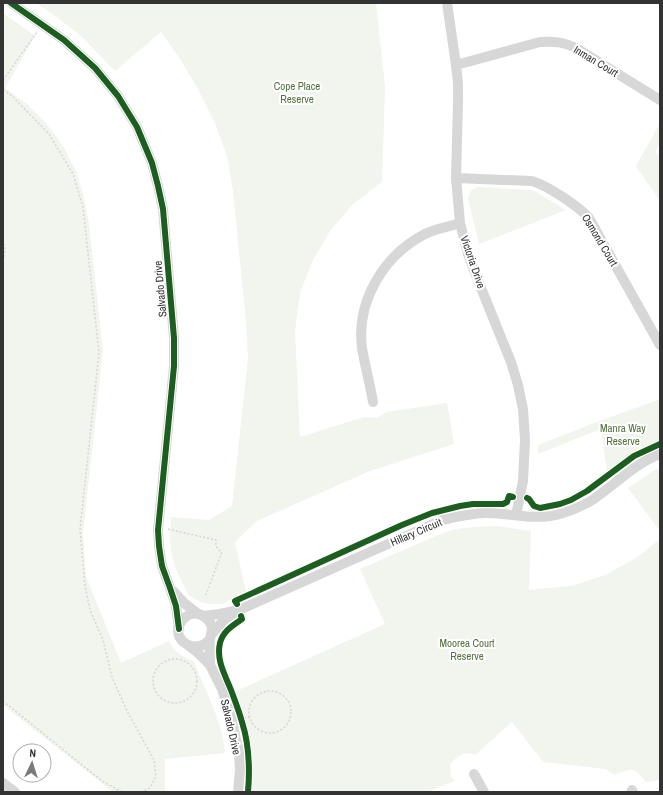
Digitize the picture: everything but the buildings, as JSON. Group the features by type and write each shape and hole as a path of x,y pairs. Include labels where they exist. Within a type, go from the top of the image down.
{"street":[{"name":"Salvado Drive","path":"11,3 64,40 95,68 118,96 137,127 152,163 163,209 174,338 174,366 158,530 159,546 162,566 176,606 179,635 185,644 190,646 210,665 222,689 232,721 237,747 240,770 238,792"},
{"name":"Victoria Drive","path":"446,3 456,65 458,102 456,178 460,223 468,254 511,362 523,409 525,440 522,481 516,515"},
{"name":"Inman Court","path":"456,65 540,42 566,43 660,100"},
{"name":"Osmond Court","path":"456,178 532,181 549,188 584,212 589,218 660,345"},
{"path":"373,402 362,347 362,324 366,305 376,280 389,262 408,245 426,234 460,223"},
{"name":"Hillary Circuit","path":"211,636 224,620 239,610 442,520 487,513 544,517 558,515 588,502 639,464 660,454"},
{"name":"Salvado Drive","path":"170,588 184,603 207,619 210,623 212,629 210,665"},
{"name":"Hillary Circuit","path":"200,615 220,614 239,610"},
{"path":"179,629 183,619 187,616 192,614 200,615"},
{"path":"190,646 199,647 207,642 211,636"},
{"path":"474,774 484,792"},
{"path":"3,783 15,792"}],"path":[{"path":"3,80 42,25"},
{"path":"3,90 10,94 49,134 74,174 83,207 99,353 80,528 84,579 90,610 104,640 112,677 127,711 154,760 156,776 150,788 140,792"},
{"path":"3,244 5,246 3,258"},
{"path":"168,529 216,540 216,546 222,552 205,597"},
{"path":"174,659 180,659 192,666 197,679 194,692 184,701 177,702 164,700 154,689 153,682 153,675 156,669 167,660 174,659"},
{"path":"264,691 275,691 285,696 288,700 291,712 290,718 284,728 278,731 267,732 261,730 252,723 250,717 249,712 252,701 264,691"},
{"path":"3,701 102,781 122,792"},
{"path":"240,719 250,717"}],"green space":[{"name":"Cope Place Reserve","path":"36,3 376,3 385,86 382,182 353,204 330,231 312,262 300,293 295,331 300,437 364,417 377,418 387,412 447,403 454,444 370,471 257,521 235,542 246,592 222,604 204,603 188,594 175,567 171,551 170,538 171,517 209,520 232,506 248,358 246,322 233,191 227,156 215,123 199,91 181,60 161,32 115,71 82,37"},
{"path":"3,13 35,36 5,88 27,104 46,123 63,146 76,171 84,197 89,224 103,351 83,534 86,576 121,663 169,641 176,651 194,662 215,712 222,733 225,753 165,759 165,792 113,792 3,705"},
{"path":"660,123 660,143 655,153 660,156 660,201 636,166"},
{"path":"478,187 533,190 566,210 479,244 468,198 471,191"},
{"name":"Manra Way Reserve","path":"660,399 660,441 640,448 612,469 607,471 601,429 538,454 538,445"},
{"path":"660,468 660,531 628,488"},
{"name":"Moorea Court Reserve","path":"497,526 531,531 529,590 571,586 605,575 636,558 660,539 660,780 646,782 636,771 633,770 615,775 605,769 543,762 512,722 475,755 468,753 461,755 450,764 451,777 455,781 427,792 251,792 252,758 250,739 234,692 385,624 360,569 438,535 456,529"}],"cycle path":[{"path":"11,3 64,40 95,68 118,96 137,127 152,163 163,209 174,338 174,366 158,530 162,566 176,606 179,629"},
{"path":"527,498 534,506 540,508 571,500 587,491 634,456 660,444"},
{"path":"237,604 235,601 402,525 432,513 473,504 503,504 507,502 509,496 513,497"},
{"path":"241,616 242,619 228,629 223,635 220,643 219,655 240,714 248,748 248,792"}]}
